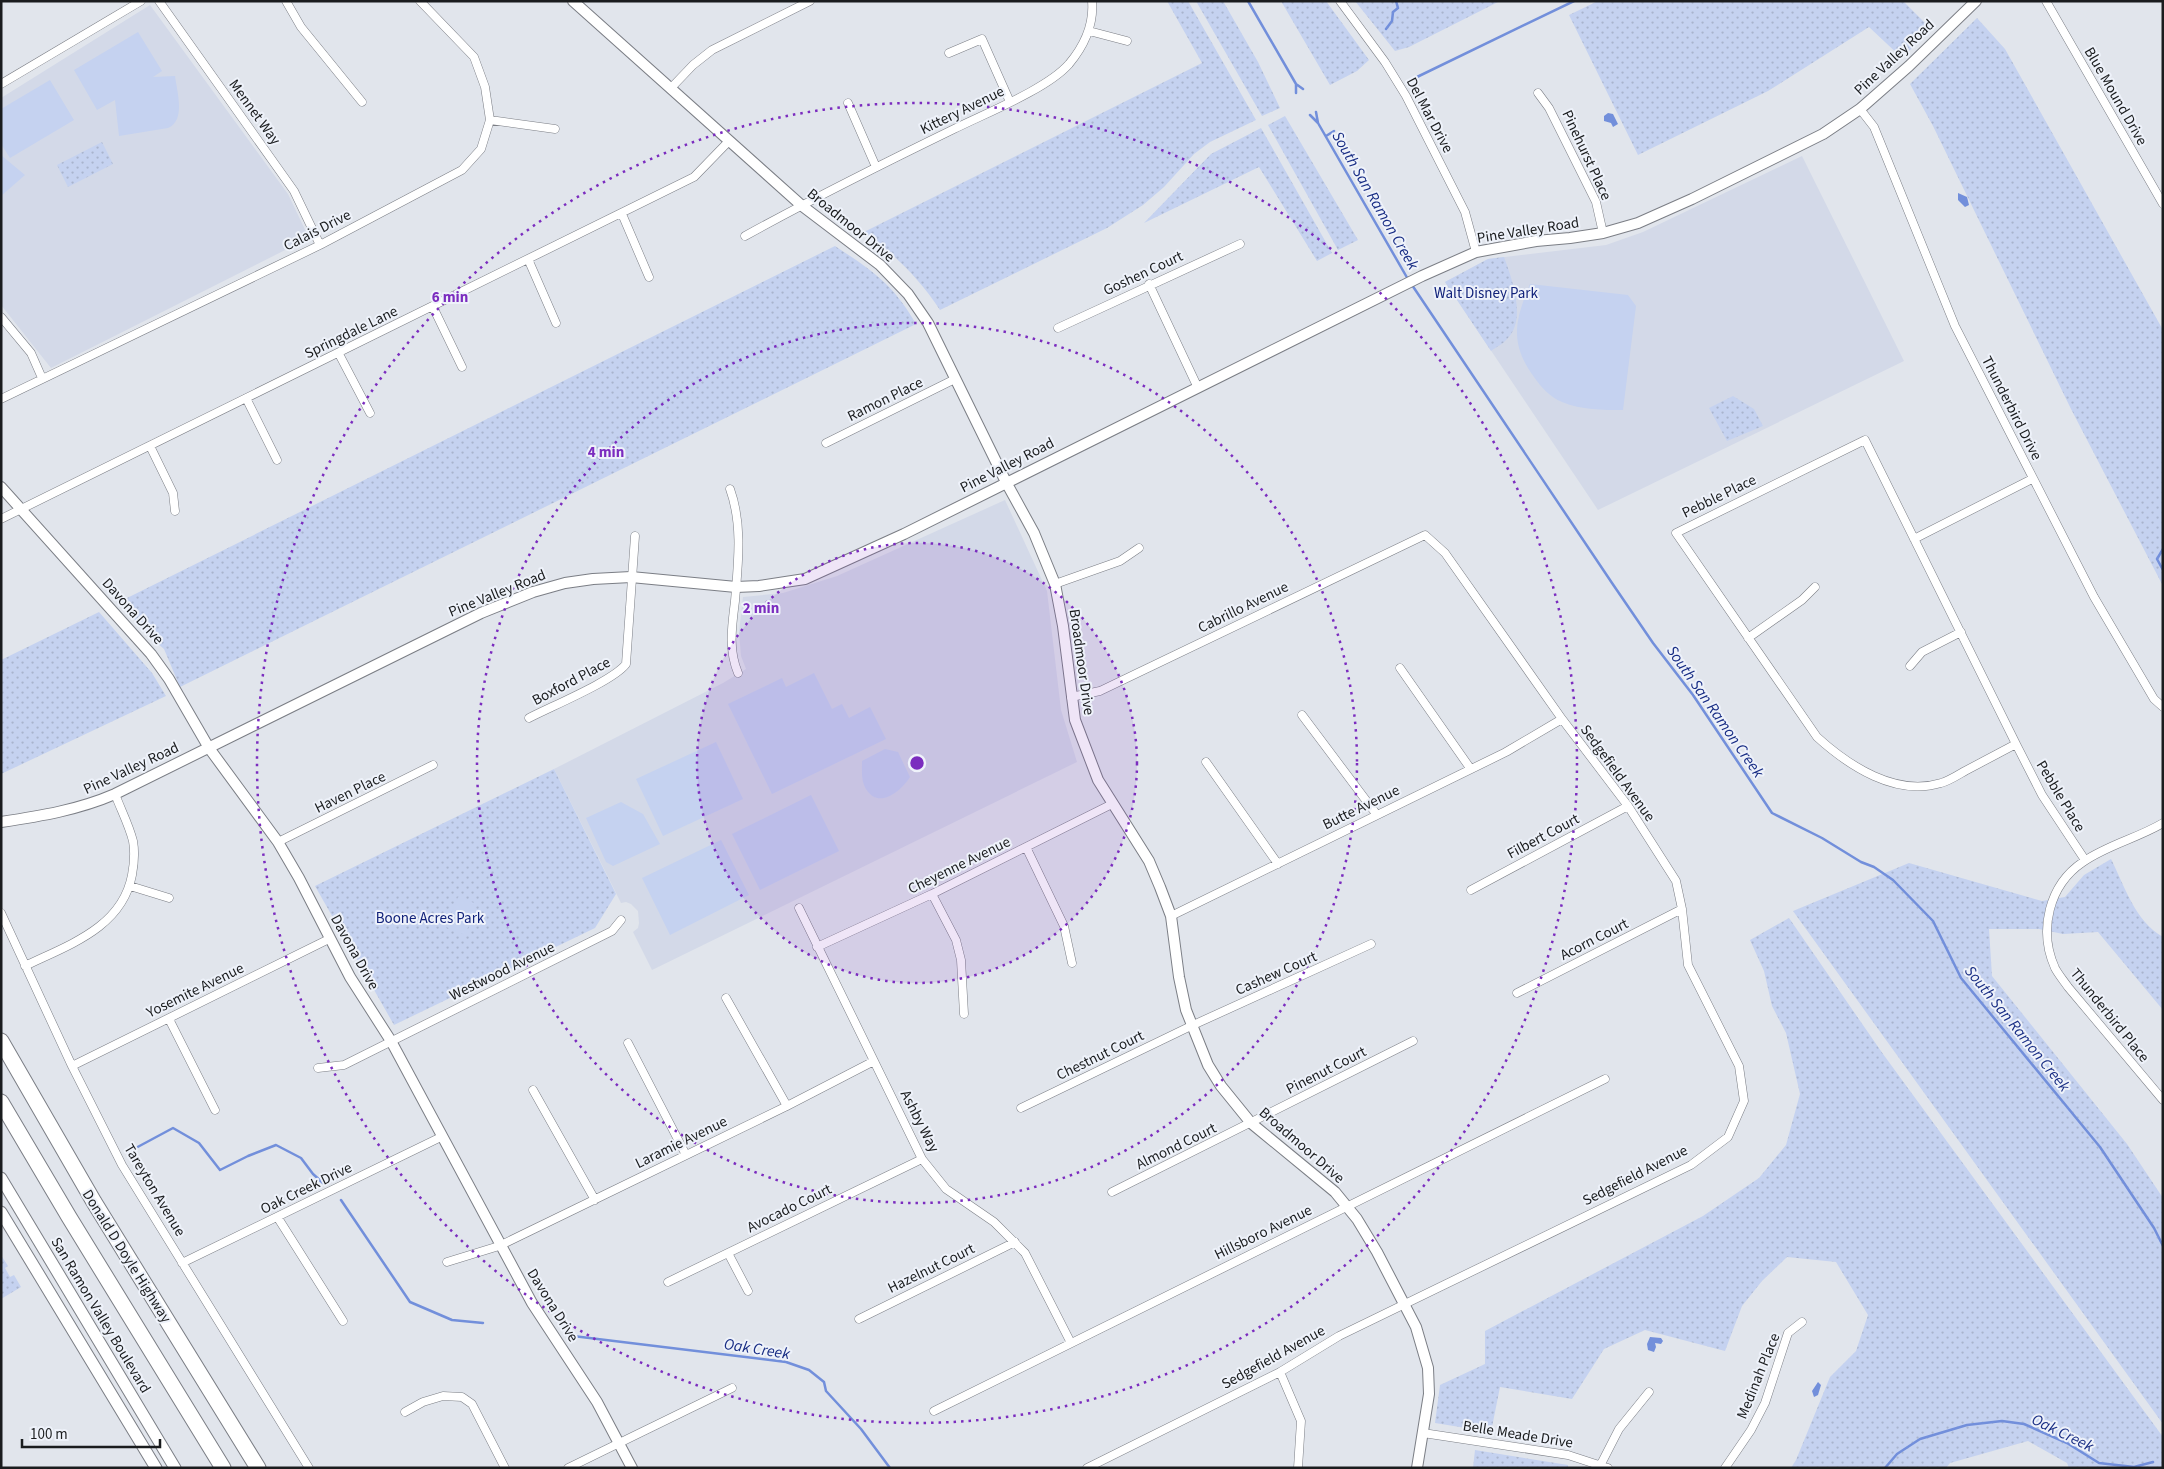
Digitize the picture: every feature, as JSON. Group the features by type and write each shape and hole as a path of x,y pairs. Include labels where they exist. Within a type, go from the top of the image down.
{"highway":[{"name":"Donald D Doyle Highway","path":"1,1041 94,1202 258,1468"},
{"name":"Donald D Doyle Highway","path":"1,1102 68,1217 223,1468"}],"main road":[{"name":"San Ramon Valley Boulevard","path":"1,1178 175,1468"},
{"path":"1,1212 156,1468"}],"street":[{"path":"1,84 141,1"},
{"name":"Mennet Way","path":"159,1 294,191 320,244"},
{"path":"286,1 301,27 362,102"},
{"name":"Calais Drive","path":"1,399 320,244 462,170 481,148 490,120 485,87 474,57 420,1"},
{"name":"Broadmoor Drive","path":"573,1 801,205 880,265 908,294 928,323 1006,482 1034,533 1054,584 1063,626 1074,720 1098,780 1149,861 1170,916 1179,977 1192,1026 1208,1066 1221,1086 1252,1123 1335,1192 1346,1206 1377,1252 1405,1304 1419,1335 1428,1368 1429,1394 1417,1468"},
{"path":"671,88 693,65 712,50 810,1"},
{"name":"Kittery Avenue","path":"745,236 801,205 1010,102 1055,77 1069,64 1082,46 1089,31 1092,1"},
{"name":"Del Mar Drive","path":"1340,1 1385,62 1406,96 1465,212 1476,252"},
{"name":"Pine Valley Road","path":"1,822 61,813 90,805 481,613 533,592 565,583 593,579 631,578 736,587 759,586 805,578 904,534 1422,276 1476,252 1527,242 1603,233 1638,224 1692,199 1823,134 1860,109 1909,66 1976,1"},
{"name":"Blue Mound Drive","path":"2046,1 2163,204"},
{"path":"1089,31 1127,41"},
{"path":"949,53 982,39 1010,102"},
{"name":"Pinehurst Place","path":"1538,93 1549,108 1596,202 1603,233"},
{"path":"848,103 876,167"},
{"name":"Thunderbird Drive","path":"1860,109 1874,127 1955,326 2032,479 2094,597 2154,699 2163,707"},
{"path":"490,120 555,129"},
{"name":"Springdale Lane","path":"1,519 694,177 729,141"},
{"path":"622,214 649,277"},
{"name":"Goshen Court","path":"1058,328 1149,284 1240,244"},
{"path":"528,259 556,323"},
{"path":"1149,284 1198,388"},
{"path":"433,307 462,367"},
{"path":"1,317 31,353 42,378"},
{"path":"338,354 370,413"},
{"name":"Ramon Place","path":"826,443 955,379"},
{"path":"246,398 277,460"},
{"name":"Pebble Place","path":"2016,744 1941,783 1914,786 1890,782 1868,773 1838,755 1817,737 1676,533 1865,440 2042,795 2085,860"},
{"path":"150,446 173,493 175,511"},
{"path":"1914,539 2032,479"},
{"name":"Davona Drive","path":"1,487 151,654 170,679 209,748 278,842 299,878 350,977 391,1041 499,1246 532,1303 597,1402 632,1468"},
{"path":"730,489 737,507 739,521 731,639 731,652 738,673"},
{"name":"Cabrillo Avenue","path":"1071,697 1100,692 1425,535"},
{"name":"Sedgefield Avenue","path":"1087,1468 1280,1372 1339,1336 1691,1165 1728,1137 1744,1102 1739,1066 1688,965 1682,909 1676,880 1628,806 1562,719 1445,553 1425,535"},
{"path":"631,578 635,536"},
{"path":"1054,584 1120,560 1139,548"},
{"name":"Boxford Place","path":"530,718 621,670 626,664 631,578"},
{"path":"1748,638 1802,600 1815,587"},
{"path":"1910,666 1922,652 1961,632"},
{"path":"1400,668 1470,768"},
{"path":"1302,715 1377,815"},
{"name":"Butte Avenue","path":"1170,916 1506,752 1562,719"},
{"path":"1206,762 1278,864"},
{"name":"Haven Place","path":"278,842 433,765"},
{"path":"25,966 87,936 106,922 119,906 130,886 134,862 134,843 115,794"},
{"name":"Cheyenne Avenue","path":"817,947 932,894 1112,804"},
{"name":"Filbert Court","path":"1470,890 1628,806"},
{"name":"Thunderbird Place","path":"2162,826 2085,860 2071,871 2055,892 2048,918 2050,952 2056,969 2068,987 2163,1100"},
{"path":"1026,847 1064,926 1072,963"},
{"path":"130,886 169,898"},
{"path":"932,894 956,940 961,960 964,1014"},
{"name":"Ashby Way","path":"799,908 922,1158 946,1189 994,1222 1025,1253 1071,1342"},
{"name":"Acorn Court","path":"1518,992 1682,909"},
{"name":"Tareyton Avenue","path":"1,913 72,1066 122,1165 309,1468"},
{"name":"Westwood Avenue","path":"318,1068 344,1065 612,931 621,920"},
{"name":"Yosemite Avenue","path":"72,1066 329,939"},
{"name":"Cashew Court","path":"1192,1026 1371,944"},
{"path":"726,998 787,1106"},
{"path":"169,1019 215,1110"},
{"name":"Chestnut Court","path":"1022,1108 1192,1026"},
{"name":"Pinenut Court","path":"1252,1123 1413,1041"},
{"path":"628,1043 686,1155"},
{"name":"Laramie Avenue","path":"447,1262 499,1246 787,1106 874,1061"},
{"name":"Hillsboro Avenue","path":"934,1411 1605,1079"},
{"path":"533,1090 594,1200"},
{"name":"Almond Court","path":"1112,1192 1252,1123"},
{"name":"Oak Creek Drive","path":"182,1263 278,1218 441,1137"},
{"name":"Avocado Court","path":"668,1282 922,1158"},
{"path":"278,1218 343,1321"},
{"name":"Hazelnut Court","path":"859,1319 1015,1242"},
{"path":"728,1253 748,1291"},
{"name":"Medinah Place","path":"1725,1468 1751,1430 1765,1403 1788,1333 1802,1322"},
{"path":"1280,1372 1301,1421 1298,1468"},
{"path":"568,1468 732,1388"},
{"path":"1605,1466 1619,1429 1649,1392"},
{"path":"405,1412 424,1402 443,1396 462,1398 472,1404 505,1468"},
{"name":"Belle Meade Drive","path":"1423,1433 1568,1456 1605,1466"}],"shaded area":[{"path":"150,5 288,194 309,238 51,368 1,305 1,98"},
{"path":"1802,156 1904,361 1598,510 1445,282 1488,259 1606,245 1643,232"},
{"path":"1005,500 1047,591 1061,710 1077,762 652,970 633,932 638,928 638,911 631,904 621,903 554,769 723,683 746,669 741,656 739,632 743,597 783,593 837,576"}],"green space":[{"path":"1167,1 1188,1 1256,120 1210,142 1194,154 1164,187 1143,205 1107,228 940,310 905,267 864,232 1202,63"},
{"path":"1196,1 1223,1 1258,62 1280,108 1262,116"},
{"path":"1281,1 1326,1 1369,60 1357,71 1330,85"},
{"path":"1355,1 1500,1 1409,47 1395,51"},
{"path":"1598,1 1903,1 1931,29 1902,58 1869,27 1768,91 1638,155 1569,15"},
{"path":"1977,18 2005,49 2163,330 2163,586 2071,409 1933,126 1910,84"},
{"path":"138,32 162,71 153,77 175,76 179,112 174,124 168,128 119,136 115,100 97,110 74,70"},
{"path":"50,80 74,120 10,158 1,144 1,109"},
{"path":"1285,116 1358,240 1338,250 1268,125"},
{"path":"1261,128 1332,253 1317,261 1259,167 1144,223 1211,154"},
{"path":"102,142 113,164 68,187 57,165"},
{"path":"1,155 25,175 1,196"},
{"path":"835,246 881,279 899,298 916,324 180,687 164,649 144,632 121,601"},
{"name":"Walt Disney Park","path":"1504,257 1514,288 1517,311 1516,321 1513,331 1507,339 1491,351 1445,282 1488,259"},
{"path":"1530,284 1628,295 1636,306 1623,410 1592,409 1570,405 1554,397 1537,381 1526,365 1521,353 1517,331 1521,309"},
{"path":"1733,396 1754,409 1763,426 1727,441 1709,408"},
{"path":"99,612 152,673 166,696 1,774 1,660"},
{"path":"814,673 832,709 842,704 849,718 870,707 886,739 772,794 728,704 782,678 786,687"},
{"path":"716,742 743,799 663,836 636,779"},
{"path":"885,749 898,752 910,777 901,788 890,796 877,798 871,795 864,786 862,761"},
{"name":"Boone Acres Park","path":"554,769 616,894 595,928 394,1025 315,886"},
{"path":"811,795 839,851 760,890 732,834"},
{"path":"621,802 643,814 660,844 613,866 606,862 586,818"},
{"path":"721,840 749,895 670,935 642,878"},
{"path":"2111,859 2138,913 2153,930 2163,937 2163,1010 2098,932 2063,934 2039,929 1989,929 1992,976 2127,1144 2163,1198 2163,1424 1793,911 1909,863 2042,901 2065,897 2084,875"},
{"path":"458,897 477,904 465,935 446,927"},
{"path":"1789,918 1883,1054 2163,1437 2163,1468 2069,1468 2067,1463 2028,1441 1950,1463 1946,1468 1791,1468 1830,1377 1856,1351 1868,1315 1836,1262 1787,1257 1762,1281 1742,1306 1725,1351 1645,1330 1604,1349 1572,1399 1500,1387 1491,1432 1435,1423 1440,1385 1485,1364 1485,1331 1703,1216 1759,1178 1786,1145 1800,1094 1786,1033 1772,1006 1764,971 1750,940"},
{"path":"1,1255 8,1266 5,1268 10,1277 14,1275 21,1287 1,1299"},
{"path":"1475,1450 1568,1465 1568,1468 1473,1468"}],"water":[{"path":"1608,113 1613,114 1618,124 1613,127 1611,123 1604,121 1604,116"},
{"path":"1958,193 1967,197 1969,205 1965,207 1958,200"},
{"path":"1650,1337 1661,1338 1663,1341 1661,1344 1655,1343 1654,1352 1648,1350 1647,1344"},
{"path":"1818,1382 1821,1385 1818,1395 1814,1397 1812,1391"}],"waterway":[{"name":"South San Ramon Creek","path":"1248,1 1296,84 1303,89"},
{"path":"1386,29 1392,21 1393,12 1398,8 1396,1"},
{"path":"1417,77 1574,1"},
{"name":"South San Ramon Creek","path":"1296,84 1296,93"},
{"name":"South San Ramon Creek","path":"1316,112 1318,123 1409,281"},
{"name":"South San Ramon Creek","path":"1310,115 1318,123"},
{"path":"1326,136 1334,131"},
{"name":"South San Ramon Creek","path":"1412,285 1612,583 1653,643 1693,695 1772,813 1822,838 1861,862 1874,867 1893,880 1933,921 1961,978 2100,1147 2154,1228 2163,1246"},
{"path":"2163,549 2157,559 2163,570"},
{"name":"Oak Creek","path":"132,1150 173,1128 199,1143 220,1170 276,1145 301,1158 313,1174 323,1183"},
{"name":"Oak Creek","path":"341,1200 410,1302 452,1320 483,1323"},
{"name":"Oak Creek","path":"573,1336 786,1362 809,1370 824,1382 826,1391 861,1429 890,1468"},
{"name":"Oak Creek","path":"1885,1468 1897,1454 1920,1439 1967,1425 2002,1421 2024,1424 2067,1443 2099,1463 2134,1467 2153,1462"}]}
